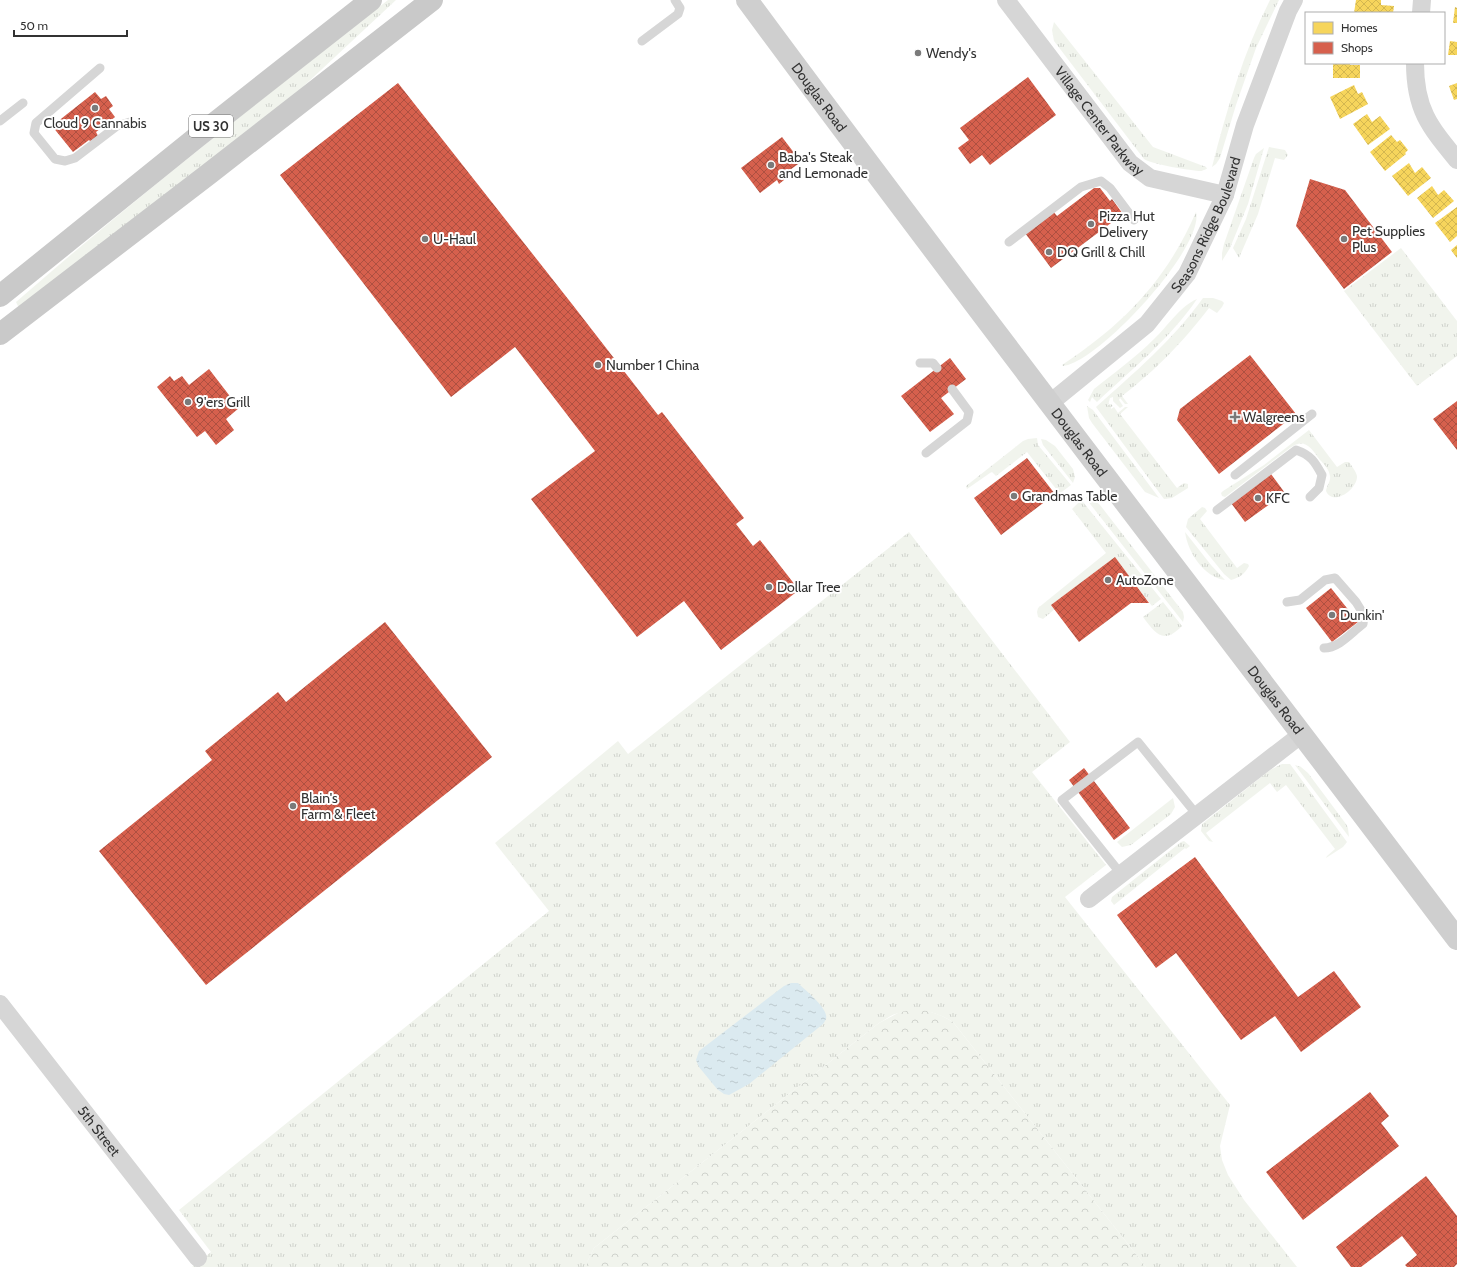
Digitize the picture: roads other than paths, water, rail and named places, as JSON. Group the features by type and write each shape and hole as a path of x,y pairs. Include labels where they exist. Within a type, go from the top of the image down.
{"main road":[{"name":"US 30","path":"0,296 370,0"},
{"name":"US 30","path":"0,334 228,160 432,0"}],"street":[{"name":"Douglas Road","path":"747,0 1106,479 1457,939"},
{"name":"Village Center Parkway","path":"1006,0 1130,163 1150,178 1225,195"},
{"name":"Seasons Ridge Boulevard","path":"1050,403 1147,324 1187,274 1225,195 1245,126 1288,11 1294,0"},
{"path":"1421,12 1422,0"},
{"path":"1415,64 1418,98 1425,116 1438,138 1457,160"},
{"path":"1089,898 1302,734"},
{"name":"5th Street","path":"0,1004 198,1258"}],"lane":[{"path":"642,41 678,14 680,8 676,0"},
{"path":"100,68 36,123 34,133 55,159 65,161 74,158 117,126 130,122"},
{"path":"0,121 23,103"},
{"path":"1009,242 1081,187 1101,181 1110,188 1134,220"},
{"path":"920,362 933,363 937,368"},
{"path":"926,453 967,421 969,412 952,389"},
{"path":"1236,475 1312,414"},
{"path":"1217,510 1296,450 1306,453 1315,463 1322,476 1319,488 1310,497"},
{"path":"1287,602 1300,600 1326,580 1335,578 1356,602 1364,615 1363,624 1338,644 1330,648 1324,648"},
{"path":"1121,874 1062,800 1138,742 1197,815"}],"water":[{"path":"791,983 798,983 818,1002 825,1011 825,1021 749,1084 729,1095 724,1094 717,1089 699,1067 696,1060 699,1051 784,986"}],"place":[{"name":"Wendy's","path":"918,53"},
{"name":"Cloud 9 Cannabis","path":"95,108"},
{"name":"Baba's Steak and Lemonade","path":"771,165"},
{"name":"Pizza Hut Delivery","path":"1091,224"},
{"name":"U-Haul","path":"425,239"},
{"name":"Pet Supplies Plus","path":"1344,239"},
{"name":"DQ Grill & Chill","path":"1049,252"},
{"name":"Number 1 China","path":"598,365"},
{"name":"9'ers Grill","path":"188,402"},
{"name":"Walgreens","path":"1235,417"},
{"name":"Grandmas Table","path":"1014,496"},
{"name":"KFC","path":"1258,498"},
{"name":"AutoZone","path":"1108,580"},
{"name":"Dollar Tree","path":"769,587"},
{"name":"Dunkin'","path":"1332,615"},
{"name":"Blain's Farm & Fleet","path":"293,806"}]}
